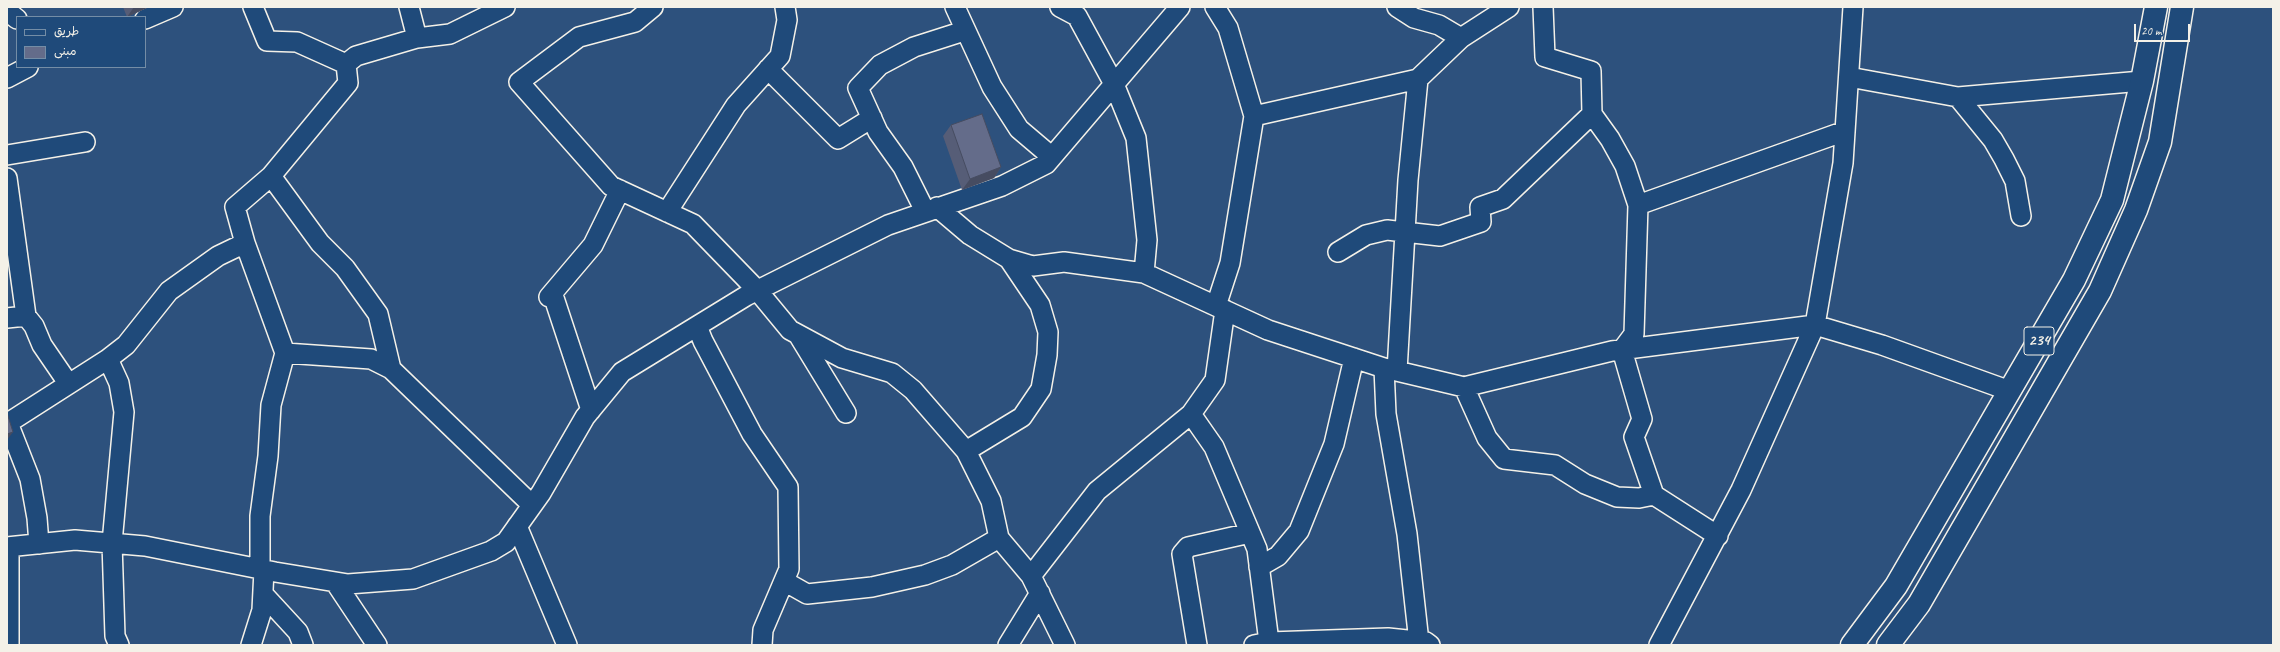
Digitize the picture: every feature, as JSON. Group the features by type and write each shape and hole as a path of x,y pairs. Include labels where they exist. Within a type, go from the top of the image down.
{"main road":[{"name":"234","path":"1852,645 1896,586 2074,280 2112,200 2142,81 2156,7"},
{"name":"234","path":"1888,645 1919,604 2100,291 2136,210 2160,142 2182,7"}],"street":[{"path":"146,19 173,7"},
{"path":"253,7 267,41 297,42 346,64"},
{"path":"409,7 417,38"},
{"path":"346,64 356,56 417,38 450,34 505,7"},
{"path":"653,7 635,22 579,37 519,82 611,186 692,224 758,290 790,330 842,358 892,373 913,390 966,451 991,501 999,538 1031,576 1065,645"},
{"path":"667,212 736,105 780,56 787,20 786,7"},
{"path":"955,7 964,31 992,87 1019,129 1052,157"},
{"path":"1060,7 1077,16 1114,84 1136,138 1147,240 1144,273"},
{"path":"9,645 11,627 8,547 75,540 112,543 182,552 262,569 348,584 413,579 491,551 506,542 532,505 591,410 622,372 758,290 888,225 931,209 1002,186 1046,164 1180,7"},
{"path":"1031,576 1097,491 1191,414 1215,380 1220,308 1230,263 1254,116 1228,28 1215,7"},
{"path":"1397,7 1414,18 1439,25 1461,38"},
{"path":"1254,116 1418,78 1461,38 1509,7"},
{"path":"1543,7 1545,57 1591,71 1592,114 1610,139 1625,166 1638,205 1634,334 1622,350"},
{"path":"1659,645 1718,536 1815,325 1843,163 1854,7"},
{"path":"7,11 16,19"},
{"path":"964,31 914,47 880,65 858,88 878,132 931,209 1009,259 1033,266 1064,262 1144,273 1268,330 1391,370 1464,388 1622,350 1815,325 1882,345 2010,391"},
{"path":"251,645 262,610 263,594 260,516 268,456 271,405 285,353 245,243 235,207 271,176 348,82 346,64"},
{"path":"7,78 26,68"},
{"path":"768,69 838,139 872,118"},
{"path":"1849,77 1958,98 2142,81"},
{"path":"1191,414 1214,448 1257,549 1262,643 1388,638 1424,643 1386,414 1405,234 1408,173 1418,78"},
{"path":"1958,98 1993,140 2004,159 2015,181 2021,216"},
{"path":"1338,252 1366,235 1387,230 1405,234 1440,236 1481,222 1480,208 1503,199 1592,114"},
{"path":"1638,205 1845,131"},
{"path":"7,154 85,142"},
{"path":"271,176 320,243 345,268 378,314 391,369"},
{"path":"7,178 26,316 34,326 42,345 68,383"},
{"path":"591,410 554,298 549,297 593,245 620,190"},
{"path":"39,544 37,518 30,479 11,444 8,423 68,383 108,359 126,345 169,291 218,256 245,243"},
{"path":"966,451 1022,417 1041,389 1047,355 1048,332 1040,305 1009,259"},
{"path":"7,318 26,316"},
{"path":"697,326 703,341 752,434 788,487 789,570 763,630 762,645"},
{"path":"797,334 846,413"},
{"path":"1622,350 1642,419 1634,436 1654,495 1718,536"},
{"path":"285,353 371,360 391,369 532,505"},
{"path":"1259,567 1278,556 1299,531 1334,444 1354,358"},
{"path":"108,359 119,383 124,412 112,543 116,636 120,645"},
{"path":"1464,388 1487,438 1504,459 1554,465 1585,484 1617,497 1639,498 1654,495"},
{"path":"517,526 566,645"},
{"path":"1197,645 1182,554 1188,547 1250,533"},
{"path":"784,581 807,594 872,587 925,575 952,565 999,538"},
{"path":"335,582 378,645"},
{"path":"1008,645 1040,593"},
{"path":"263,594 298,632 303,645"}],"building":[{"path":"982,114 1001,167 970,179 951,125"},
{"path":"7,413 13,432 7,434"}]}
